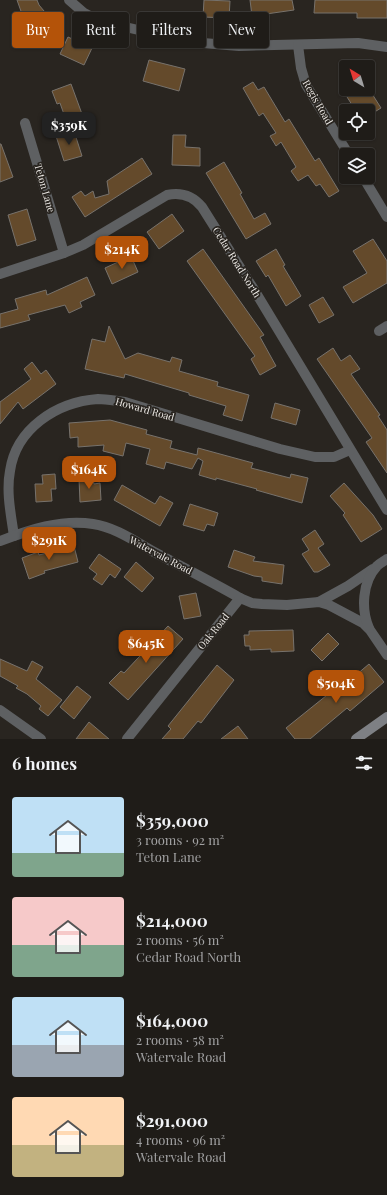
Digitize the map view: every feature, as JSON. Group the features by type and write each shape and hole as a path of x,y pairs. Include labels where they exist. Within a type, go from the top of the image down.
{"street":[{"path":"69,0 95,20 191,42 238,46 358,43 387,47"},
{"name":"Regis Road","path":"298,45 301,68 306,85 345,148"},
{"name":"Teton Lane","path":"25,123 64,253"},
{"path":"367,184 387,217"},
{"name":"Cedar Road North","path":"0,274 64,253 93,240 164,196 179,194 194,200 202,207 253,288 387,510"},
{"name":"Howard Road","path":"14,536 9,481 11,463 15,454 21,441 32,427 54,411 74,403 97,399 109,399 125,402 280,449 315,457 334,457 350,450"},
{"name":"Watervale Road","path":"0,541 66,523 84,523 104,526 252,603 276,605 319,602 338,609 356,619 370,630 387,655"},
{"name":"Watervale Road","path":"319,602 348,586 387,559"},
{"path":"370,630 365,616 365,596 369,578 376,567"},
{"name":"Oak Road","path":"128,739 240,598"},
{"path":"0,710 39,738"},
{"path":"356,739 387,716"}],"building":[{"path":"17,0 37,0 45,12 21,12"},
{"path":"204,0 230,1 229,12 214,12 214,17 206,17 206,12 203,12"},
{"path":"250,0 292,0 294,10 269,14 269,12 252,12"},
{"path":"315,0 387,0 387,18 357,18 357,13 314,13"},
{"path":"68,37 72,39 72,48 92,48 84,65 60,54"},
{"path":"149,60 185,69 179,91 143,81"},
{"path":"253,82 258,90 264,87 285,122 289,119 315,161 319,158 339,191 329,197 320,184 316,186 308,175 298,181 291,171 296,167 281,142 276,146 270,136 276,133 263,113 259,116 243,88"},
{"path":"71,84 82,114 66,120 60,103 57,104 52,91"},
{"path":"346,96 373,96 381,108 375,112 375,104 351,104"},
{"path":"74,131 82,156 64,161 56,136"},
{"path":"173,135 186,135 185,147 200,148 200,166 172,165"},
{"path":"0,144 13,177 0,182"},
{"path":"142,158 152,174 85,217 72,197 81,191 85,196 93,191 95,198 109,194 107,181"},
{"path":"224,162 242,193 240,194 254,219 265,213 271,224 246,239 206,173"},
{"path":"27,209 36,240 17,246 8,215"},
{"path":"172,214 184,231 159,249 147,232"},
{"path":"373,239 387,261 387,283 353,303 343,287 367,273 353,251"},
{"path":"203,249 264,335 260,337 276,366 260,375 251,359 255,356 187,261"},
{"path":"276,249 285,265 283,266 301,296 286,306 268,275 266,277 256,261"},
{"path":"131,256 138,272 112,284 105,268"},
{"path":"87,277 95,295 80,302 82,307 69,313 65,305 28,315 30,320 0,328 0,314 18,309 15,299 46,290 47,295"},
{"path":"323,297 334,315 319,323 309,305"},
{"path":"109,326 125,359 138,353 170,362 172,357 182,360 179,371 218,382 217,386 249,395 242,421 223,415 226,406 189,395 189,393 125,374 124,378 85,369 92,339 105,342"},
{"path":"333,348 341,361 350,355 360,369 351,374 380,415 378,416 387,430 387,473 366,442 372,438 317,359"},
{"path":"32,362 41,374 46,370 56,384 23,409 18,402 0,424 0,402 31,379 24,369"},
{"path":"275,403 300,410 296,425 271,418"},
{"path":"110,420 147,430 146,434 172,441 170,448 197,455 198,448 253,463 251,468 290,478 291,474 308,478 302,503 256,490 257,489 199,475 203,461 198,458 192,469 166,462 164,469 146,464 150,449 126,443 123,456 103,451 104,445 78,447 78,437 70,438 69,423"},
{"path":"55,474 56,489 51,489 52,501 36,502 35,484 43,484 42,475"},
{"path":"93,478 94,484 100,483 101,500 80,502 79,479"},
{"path":"344,483 373,515 382,529 361,542 343,515 345,513 330,496"},
{"path":"122,485 155,504 160,496 173,503 160,526 114,500"},
{"path":"190,504 218,513 214,526 207,524 204,531 183,525"},
{"path":"315,530 324,544 318,548 330,565 318,572 314,572 302,554 309,550 302,539"},
{"path":"74,546 78,562 44,571 45,573 29,579 22,558 38,552 39,555"},
{"path":"234,550 255,557 253,561 284,565 282,584 262,581 262,577 254,576 228,567"},
{"path":"99,554 121,569 115,578 110,574 102,585 93,579 97,574 89,568"},
{"path":"136,562 154,578 142,592 124,577"},
{"path":"196,593 201,616 184,619 179,596"},
{"path":"168,626 183,639 128,700 109,683 121,671 124,673"},
{"path":"293,630 294,651 271,652 271,649 250,650 250,646 245,646 244,635 249,635 249,631"},
{"path":"328,633 339,644 322,661 311,650"},
{"path":"0,659 27,671 32,661 43,667 36,679 62,700 48,716 39,709 41,706 27,694 16,688 18,686 0,676"},
{"path":"369,664 384,682 350,711 347,708 310,739 295,739 286,728 347,679 349,681"},
{"path":"217,665 234,680 201,723 198,721 183,739 162,739 171,729 168,726"},
{"path":"77,686 91,697 74,719 60,707"},
{"path":"89,722 109,739 76,739"},
{"path":"238,726 248,739 221,739"}]}
